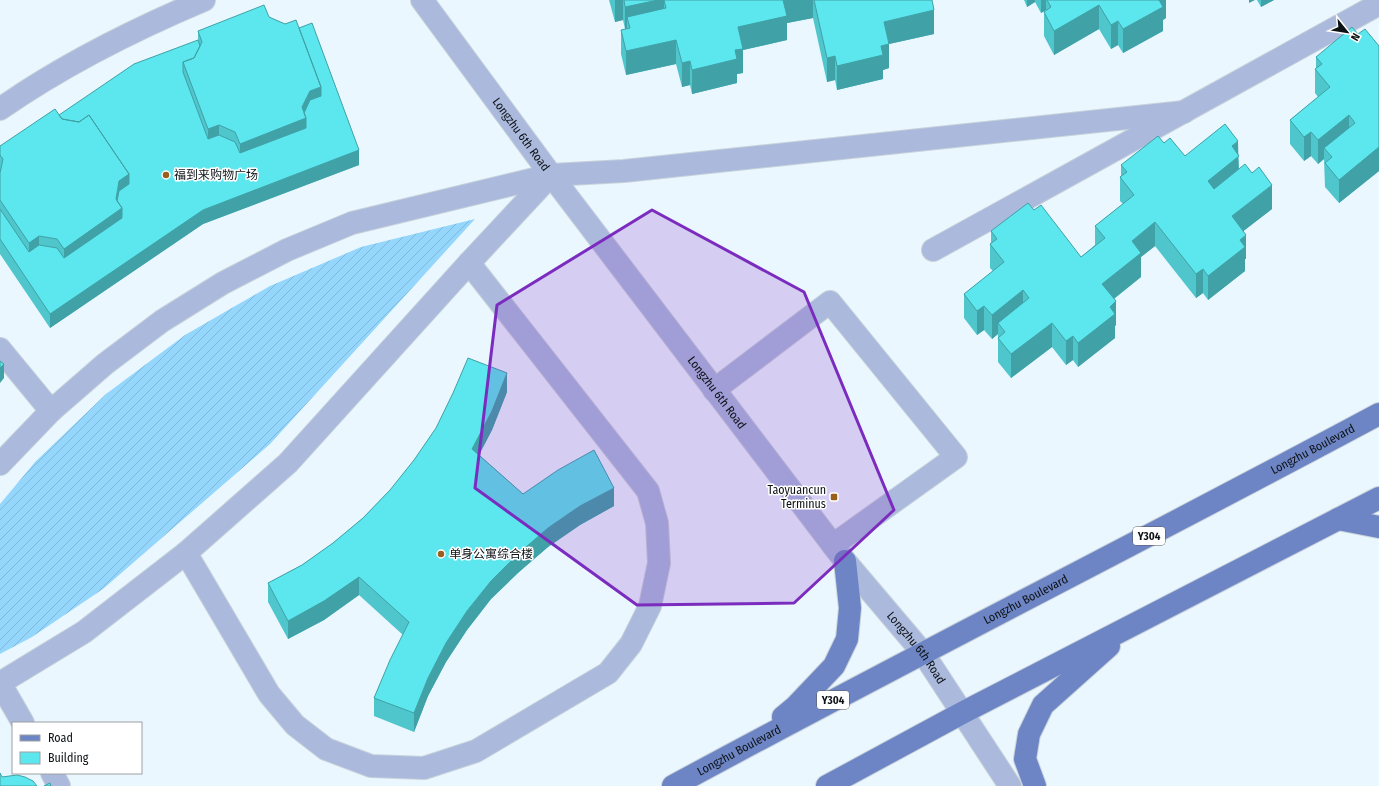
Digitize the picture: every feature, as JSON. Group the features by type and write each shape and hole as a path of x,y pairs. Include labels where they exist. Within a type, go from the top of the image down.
{"main road":[{"name":"Longzhu Boulevard","path":"673,786 1379,414"},
{"path":"827,786 1130,626 1379,498"},
{"path":"1338,519 1379,528"},
{"path":"743,748 795,707 834,666 847,639 850,608 839,553"},
{"path":"1035,786 1025,759 1029,734 1043,705 1130,626"}],"street":[{"path":"0,109 64,69 113,41 165,16 204,0"},
{"name":"Longzhu 6th Road","path":"422,0 551,175 839,553 923,653 1010,786"},
{"path":"933,250 1379,4"},
{"path":"0,464 51,411 105,364 162,321 223,283 287,250 352,223 551,175 624,171 1184,112"},
{"path":"22,722 0,683 84,632 186,553 288,463 469,263 551,175"},
{"path":"186,553 269,694 295,725 326,749 371,766 424,768 476,751 608,673 631,644 652,599 659,563 657,523 648,491 469,263"},
{"path":"714,390 830,302 956,457 839,553"},
{"path":"0,349 51,411"},
{"path":"53,774 60,786"}],"highlighted area":[{"path":"652,210 804,292 894,510 794,603 637,605 475,488 497,305"}],"shaded area":[{"path":"475,219 270,444 103,589 32,637 0,654 0,504 35,462 106,394 185,335 270,286 361,247"}],"building":[{"path":"624,0 658,0 625,7"},
{"path":"664,0 783,0 787,16 738,27 743,49 735,50 737,59 692,70 690,61 682,63 676,40 626,51 621,30 630,28 627,17 666,8"},
{"path":"814,0 932,0 934,10 884,22 889,44 881,46 883,55 837,66 835,56 827,58"},
{"path":"1047,0 1159,0 1163,7 1123,29 1118,21 1111,25 1099,5 1054,31 1044,12 1051,7"},
{"path":"264,5 269,17 285,24 296,20 321,87 310,91 302,107 306,118 240,144 235,132 219,125 208,129 183,62 194,58 202,42 198,31"},
{"path":"312,23 359,150 203,210 50,314 0,239 0,209 29,252 39,245 57,248 64,258 122,218 122,208 117,201 119,191 129,184 129,174 89,115 79,122 62,119 59,115 134,64 198,40 200,46 194,58 183,62 183,72 208,139 219,135 235,142 240,153 306,128 306,118 304,113 310,100 321,96 321,87 299,28"},
{"path":"1352,27 1358,34 1365,29 1379,46 1379,147 1339,180 1325,163 1332,157 1324,148 1355,123 1349,115 1318,140 1311,132 1304,137 1290,120 1330,87 1315,69 1322,64 1316,57"},
{"path":"55,109 62,119 79,122 89,115 129,174 119,181 116,199 122,208 64,249 57,239 39,236 29,243 0,200 0,173 3,159 0,155 0,146"},
{"path":"1225,124 1238,141 1232,146 1239,156 1208,181 1214,189 1245,164 1252,173 1259,167 1272,185 1232,216 1246,235 1240,240 1245,247 1208,276 1203,269 1196,274 1155,222 1132,241 1141,253 1102,284 1116,301 1110,307 1115,314 1078,343 1073,336 1066,341 1052,323 1011,354 998,338 1005,332 998,323 1029,298 1023,290 992,315 984,306 977,311 964,294 1004,262 990,244 997,239 991,231 1028,203 1034,210 1041,205 1081,257 1105,238 1095,226 1134,195 1120,177 1127,172 1121,165 1158,136 1164,143 1170,138 1185,156"},
{"name":"单身公寓综合楼","path":"468,358 507,373 492,411 472,449 523,494 558,470 594,450 614,488 580,506 548,528 519,553 491,581 467,611 446,643 428,678 414,713 374,698 390,660 409,622 359,577 324,601 288,621 268,583 302,565 333,543 363,518 390,490 414,460 436,428"},
{"path":"0,361 4,364 0,368"},
{"path":"0,773 2,777 17,775 25,777 33,781 37,786 0,786"},
{"path":"50,783 51,786 44,786"}],"place":[{"name":"福到来购物广场","path":"166,175"},
{"name":"Taoyuancun Terminus","path":"834,497"},
{"name":"单身公寓综合楼","path":"441,554"}]}
